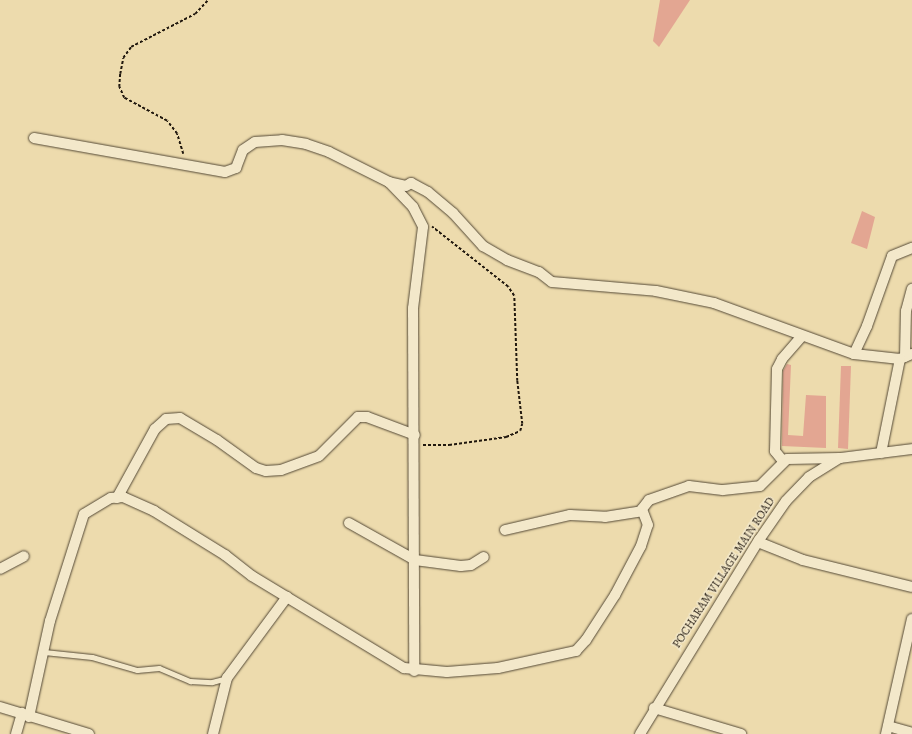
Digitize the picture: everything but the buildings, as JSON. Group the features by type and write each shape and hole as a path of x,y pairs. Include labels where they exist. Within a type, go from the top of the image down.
{"street":[{"path":"34,138 182,166 233,172 247,146 255,142 282,140 329,152 389,182 406,186 411,183 428,192 453,213 483,246 507,260 539,272 552,282 637,288 714,303 801,337 854,354 905,357"},
{"path":"389,182 420,216 423,227 413,308 415,440 414,670"},
{"path":"854,354 867,326 892,256 912,248"},
{"path":"881,453 905,357 906,311 912,289"},
{"path":"783,461 775,451 778,369 782,359 801,337"},
{"path":"117,498 155,430 166,419 180,418 218,440 256,468 266,470 281,470 319,456 358,417 367,417 415,440"},
{"name":"POCHARAM VILLAGE MAIN ROAD","path":"640,734 654,708 758,542 786,501 809,477 840,458 912,449"},
{"path":"505,530 570,515 605,517 642,511 650,500 688,486 723,490 760,486 783,461 797,457 840,458"},
{"path":"16,734 25,715 44,652 50,621 84,514 101,502 117,498 137,502 166,518 287,597 404,668 414,670 498,668 576,651 586,640 615,595 641,546 648,525 642,511"},
{"path":"349,523 415,560 461,566 471,565 484,557"},
{"path":"758,542 803,560 912,587"},
{"path":"0,569 24,556"},
{"path":"213,734 227,678 287,597"},
{"path":"912,619 887,730 912,733"},
{"path":"0,708 89,734"},
{"path":"654,708 741,734"}],"lane":[{"path":"44,652 92,657 137,670 159,668 190,681 212,682 227,678"}],"path":[{"path":"182,166 183,149 177,134 167,121 124,98 120,87 120,74 123,58 131,47 195,14 208,0"},
{"path":"415,440 449,445 506,437 520,431 522,424 517,381 514,296 508,287 420,216"}]}
